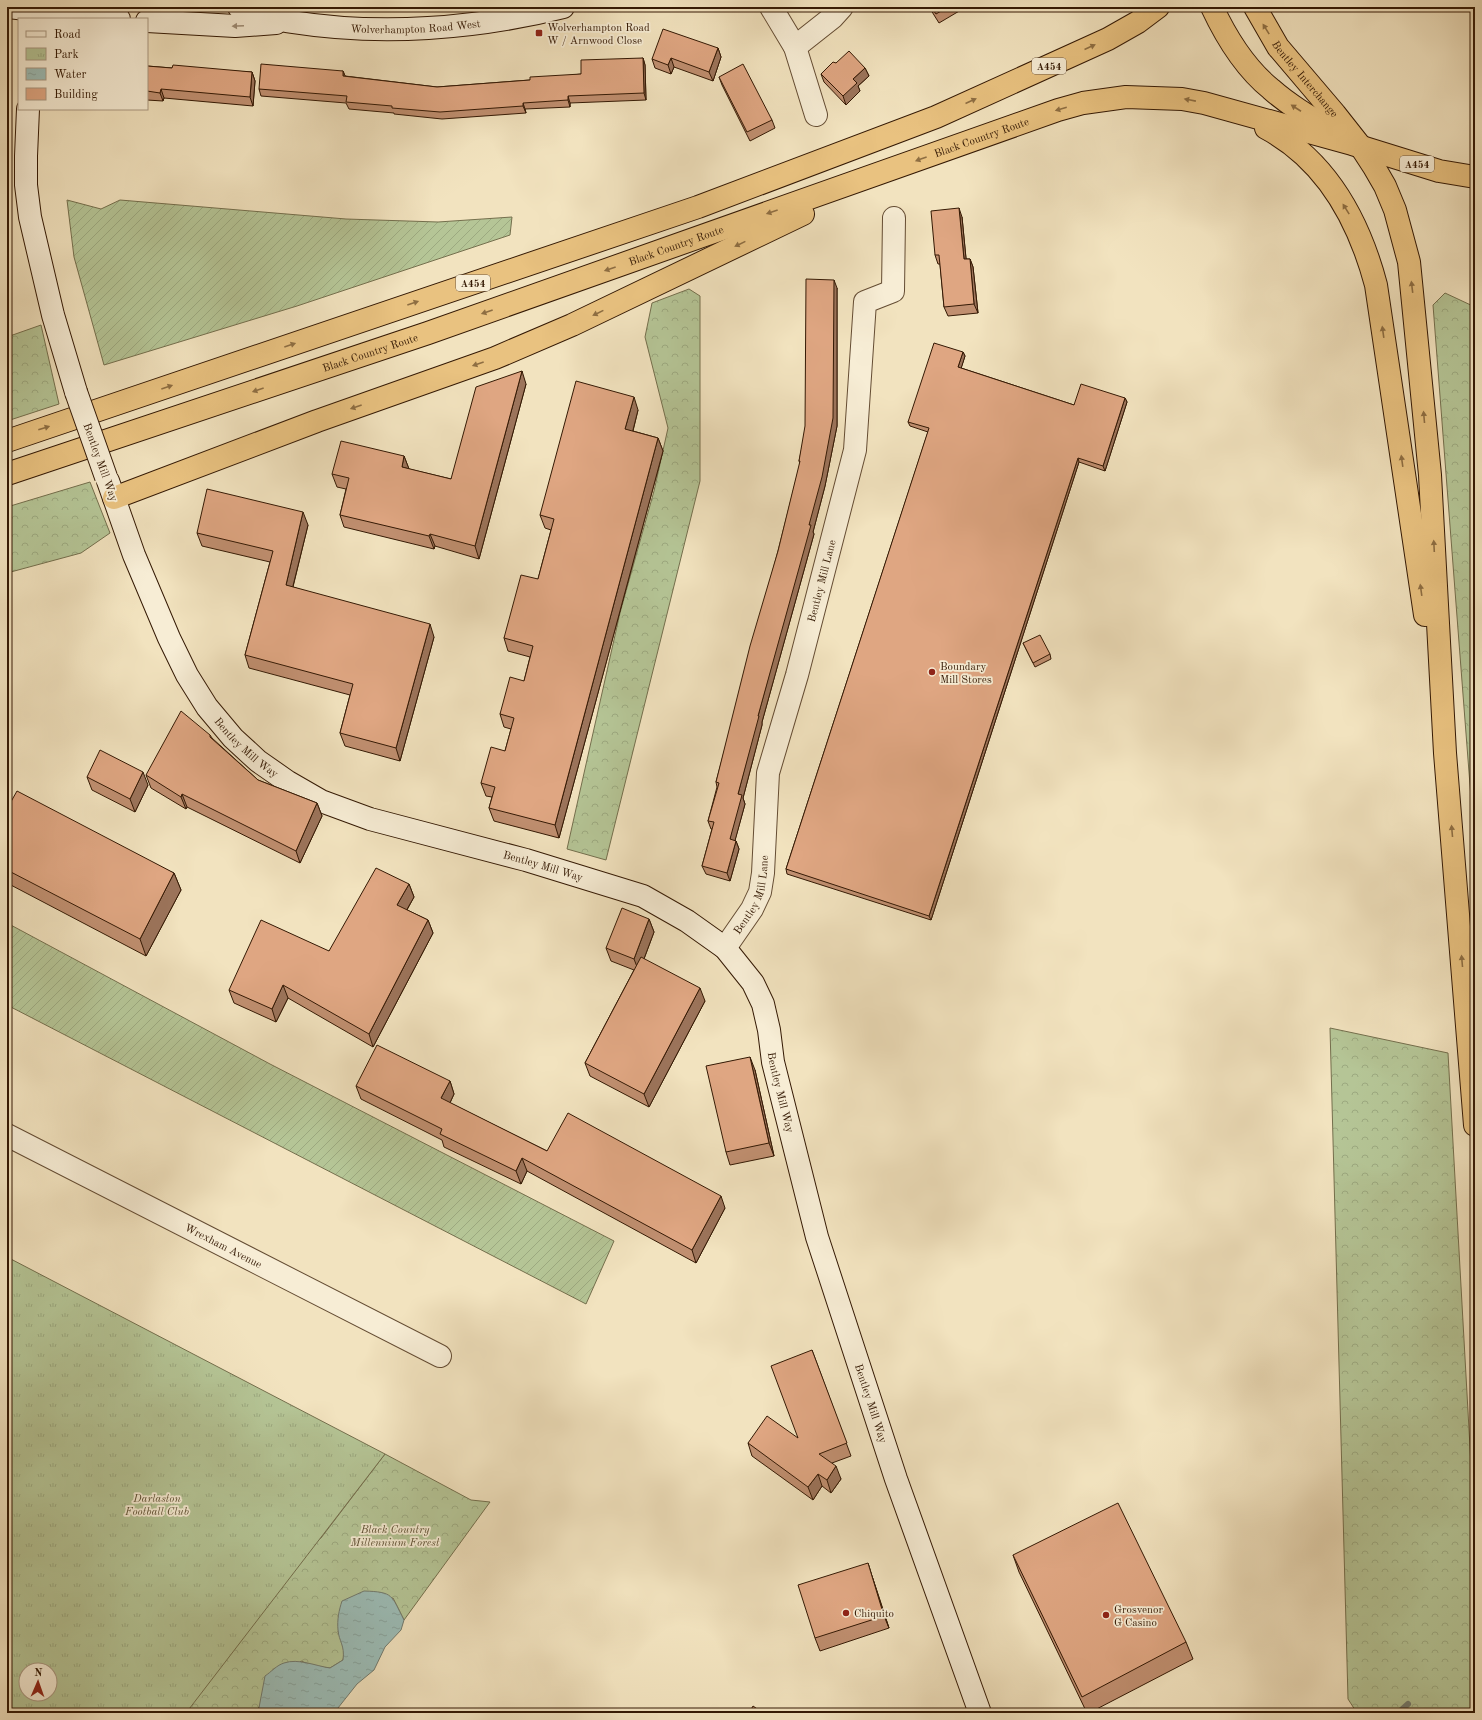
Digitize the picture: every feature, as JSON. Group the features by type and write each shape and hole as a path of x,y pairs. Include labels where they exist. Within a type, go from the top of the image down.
{"highway":[{"name":"A454","path":"7,440 706,204 936,117 1108,39 1138,22 1158,7"},
{"path":"1212,7 1222,27 1245,62 1270,89 1288,103 1357,145"},
{"name":"Bentley Interchange","path":"1255,7 1278,47 1357,145 1385,186 1395,210 1404,240 1413,288 1430,475 1445,753"},
{"name":"Black Country Route","path":"7,474 428,333 1044,115 1083,103 1126,97 1182,99 1357,145"},
{"path":"1228,110 1252,120 1272,131 1290,142 1306,155 1347,210 1366,250 1376,285 1445,753 1475,1125"},
{"name":"A454","path":"1357,145 1439,170 1475,177"},
{"path":"114,498 317,421 495,358 572,325 901,166"}],"street":[{"path":"8,7 34,12 108,18"},
{"name":"Wolverhampton Road West","path":"239,7 291,22"},
{"name":"Wolverhampton Road West","path":"148,21 236,26 291,22 379,28 452,26 502,20 563,7"},
{"path":"771,7 795,47 816,115"},
{"path":"795,47 833,17 842,7"},
{"name":"Bentley Mill Way","path":"28,110 26,185 30,217 53,315 76,392 137,562 169,638 187,675 207,707 233,738 258,761 288,782 321,801 370,819 526,860 643,896 687,921 725,948 753,983 762,1004 770,1030 774,1062 817,1237 896,1479 980,1713"},
{"name":"Bentley Mill Lane","path":"725,948 752,909 760,892 764,873 768,772 797,675 855,450 865,302 893,291 894,218"},
{"name":"Wrexham Avenue","path":"7,1135 440,1356"}],"green space":[{"path":"67,200 101,209 120,200 346,219 438,222 512,217 510,235 297,306 104,365 74,257"},
{"path":"689,289 700,296 700,481 606,860 567,849 620,613 654,491 668,428 645,337 652,303"},
{"path":"1445,293 1475,307 1475,850 1433,305"},
{"path":"41,325 59,404 7,421 7,337"},
{"path":"90,482 110,533 81,553 7,573 7,507"},
{"path":"7,923 270,1064 614,1241 586,1304 7,1005"},
{"path":"1330,1028 1448,1053 1475,1537 1475,1713 1357,1713 1348,1699"},
{"name":"Darlaston Football Club","path":"7,1257 385,1454 186,1713 7,1713"},
{"name":"Black Country Millennium Forest","path":"385,1454 471,1500 490,1502 404,1620 393,1598 338,1631 345,1650 343,1660 330,1668 313,1666 301,1661 258,1708 258,1713 60,1713 321,1538"}],"water":[{"path":"364,1591 381,1592 390,1596 394,1600 404,1620 401,1630 385,1647 374,1670 357,1684 334,1713 258,1713 265,1676 279,1665 295,1661 330,1668 343,1660 343,1647 338,1626 338,1615 341,1604 342,1601"}],"building":[{"path":"931,7 948,7 936,14"},
{"path":"663,29 718,48 709,72 671,58 668,65 652,59"},
{"path":"849,51 865,68 853,79 857,83 843,96 821,74 833,62 836,63"},
{"path":"643,58 644,93 568,96 568,100 523,103 523,106 440,112 346,102 347,96 259,89 261,64 343,71 343,76 437,87 530,80 530,77 581,74 581,60"},
{"path":"743,64 772,120 747,132 719,77"},
{"path":"173,65 252,72 250,97 161,89 160,93 148,91 148,66 172,68"},
{"path":"959,208 964,259 970,259 974,304 944,307 939,255 935,255 931,211"},
{"path":"806,279 834,280 833,418 822,477 809,525 811,525 738,794 742,795 730,839 736,841 727,873 702,866 714,822 708,821 719,783 716,782 750,646 778,551 800,461 805,426"},
{"name":"Boundary Mill Stores","path":"934,343 963,352 958,367 1074,405 1081,384 1125,398 1103,466 1078,458 929,916 786,869 929,428 908,422"},
{"path":"522,371 475,546 430,534 429,536 340,515 349,478 332,474 341,441 404,456 402,467 451,479 476,387"},
{"path":"576,381 634,397 625,429 658,438 555,825 489,808 495,787 481,783 491,747 505,751 514,718 500,714 510,677 524,681 533,646 504,638 521,575 538,579 554,519 540,515"},
{"path":"207,489 303,512 286,585 430,624 396,748 340,733 353,684 245,655 273,551 197,533"},
{"path":"1040,635 1050,654 1033,663 1023,643"},
{"path":"181,711 210,735 210,737 258,780 317,803 296,851 182,794 181,797 146,775"},
{"path":"100,750 143,772 130,799 87,777"},
{"path":"17,791 174,873 140,939 7,870 7,806 8,807"},
{"path":"376,868 409,884 397,905 428,920 369,1034 283,985 272,1009 229,990 261,920 329,951"},
{"path":"622,908 649,919 634,959 606,948"},
{"path":"641,957 700,988 644,1094 585,1063"},
{"path":"377,1045 450,1081 441,1098 547,1151 568,1113 721,1196 692,1250 522,1158 516,1171 440,1134 442,1129 356,1086"},
{"path":"750,1057 769,1143 726,1152 706,1066"},
{"path":"812,1350 847,1443 819,1454 836,1466 827,1480 818,1474 808,1487 748,1443 767,1416 798,1438 771,1366"},
{"name":"Grosvenor G Casino","path":"1118,1503 1186,1642 1082,1697 1013,1555"},
{"name":"Chiquito","path":"868,1563 884,1616 815,1638 798,1585"},
{"path":"753,1706 763,1713 749,1713"}],"waterway":[{"path":"1398,1713 1408,1704"}],"place":[{"name":"Wolverhampton Road W / Arnwood Close","path":"539,33"},
{"name":"Boundary Mill Stores","path":"932,672"},
{"name":"Chiquito","path":"846,1613"},
{"name":"Grosvenor G Casino","path":"1106,1615"}]}
